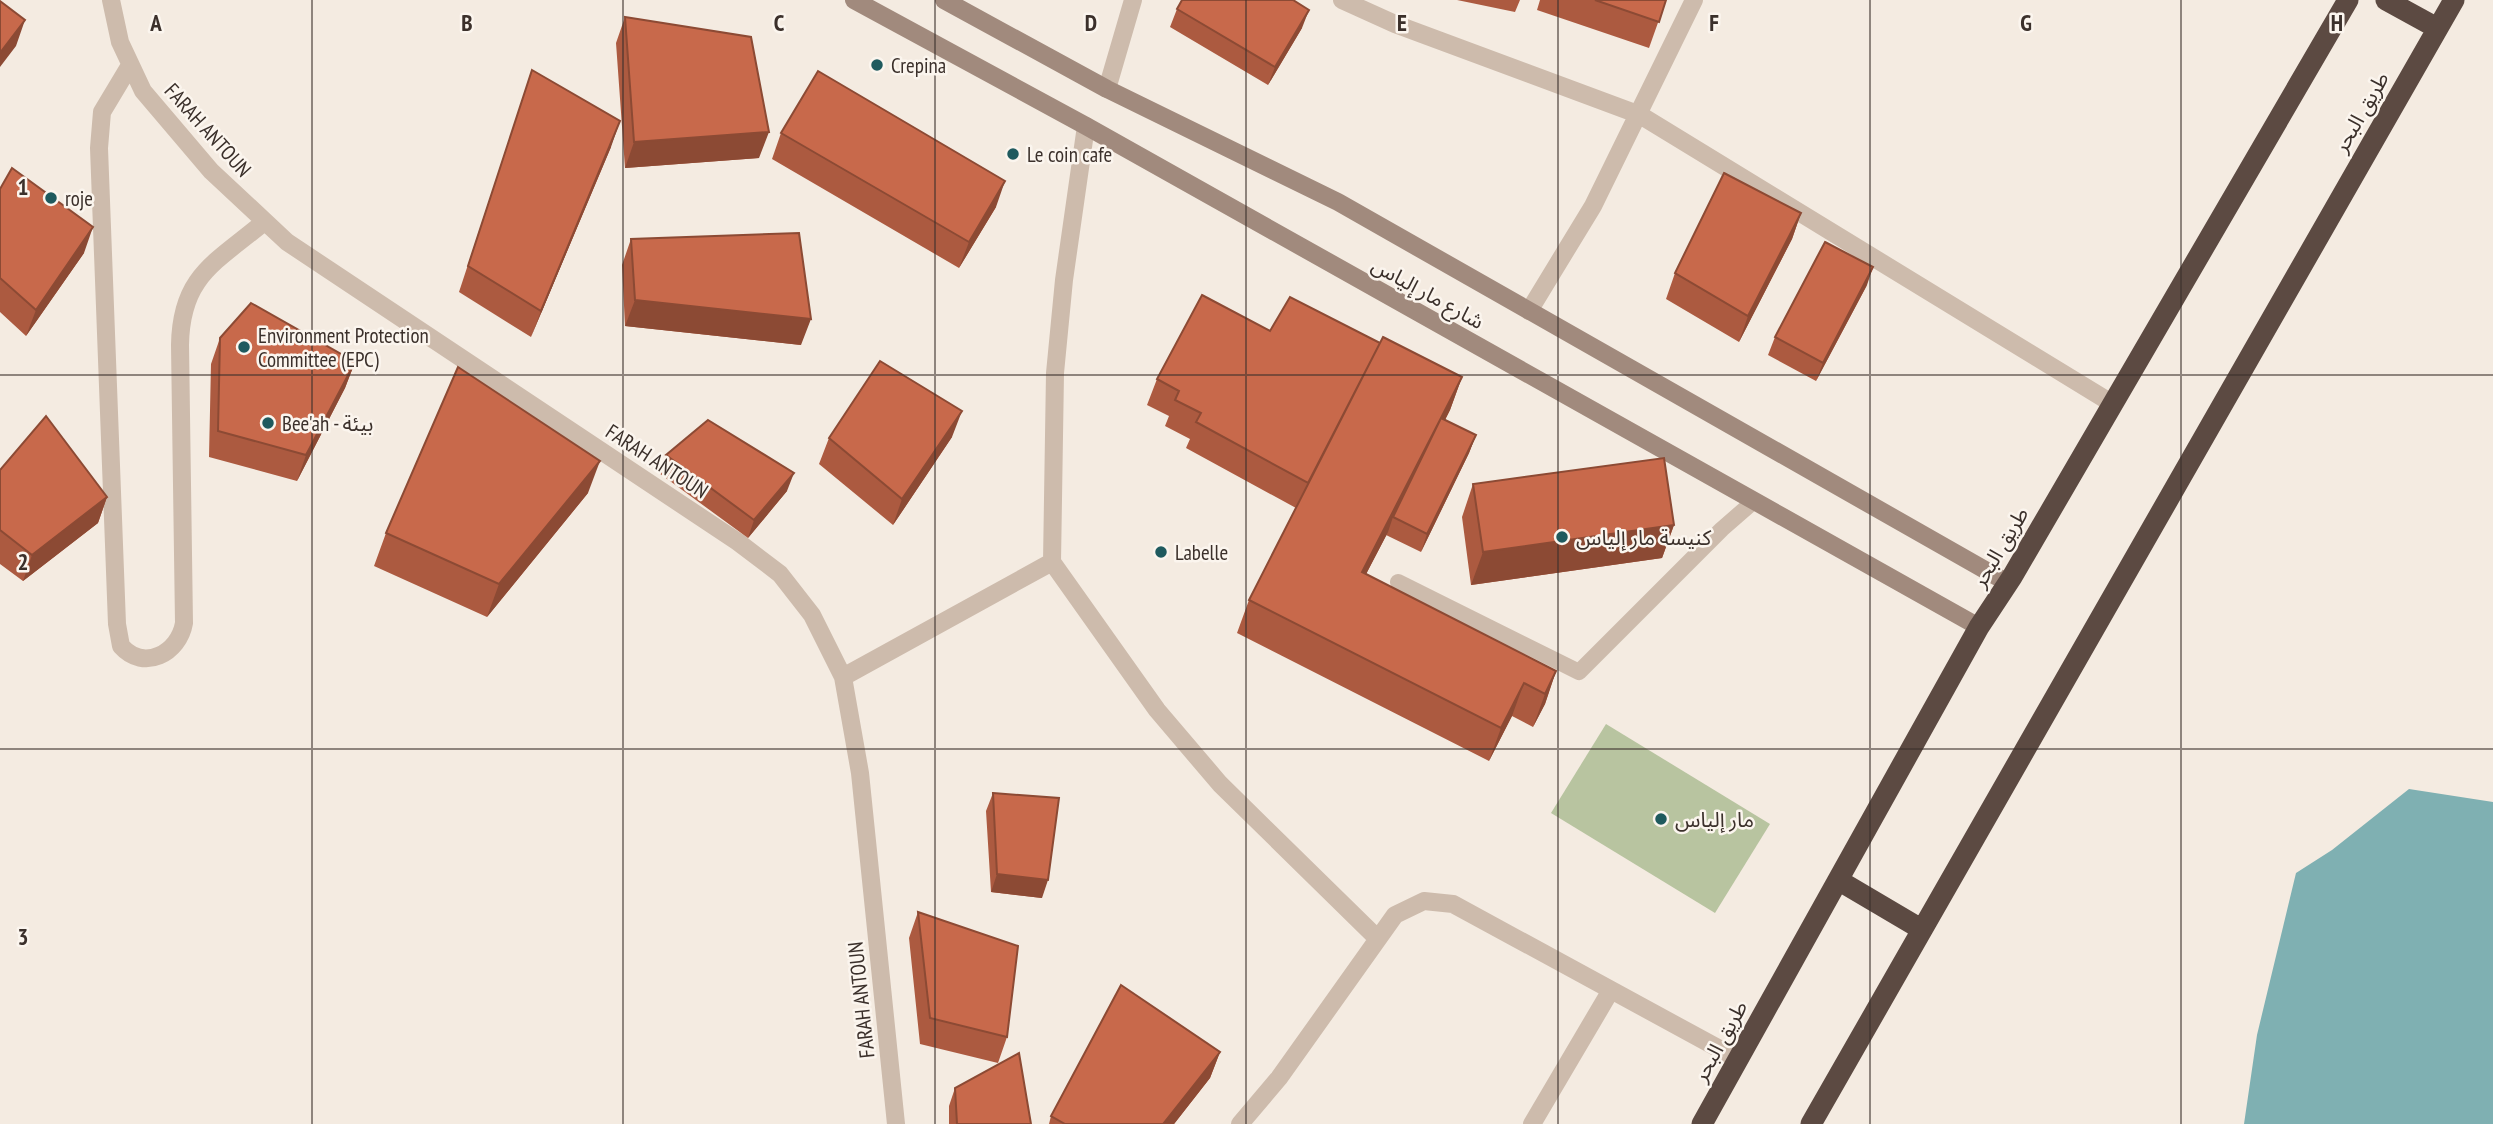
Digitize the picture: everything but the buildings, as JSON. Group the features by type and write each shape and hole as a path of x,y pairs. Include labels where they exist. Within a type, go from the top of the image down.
{"highway":[{"name":"طريق البحر","path":"1702,1124 1979,626 2008,583 2348,0"},
{"path":"2386,0 2437,28"},
{"name":"طريق البحر","path":"1811,1124 2454,0"},
{"path":"1838,880 1921,929"}],"street":[{"name":"FARAH ANTOUN","path":"111,0 120,42 129,67 143,91 186,145 264,222 313,262 456,352 728,535 780,574 812,615 843,677 860,773 896,1124"},
{"name":"شارع مار إلياس","path":"855,0 1086,126 1753,502 1979,626"},
{"name":"شارع مار إلياس","path":"944,0 1107,89 1338,202 2008,583"},
{"path":"1107,89 1133,0"},
{"path":"1342,0 1395,24 1640,115 2113,404"},
{"path":"1529,311 1593,206 1640,115 1694,0"},
{"path":"129,67 107,99 99,138 117,624 121,646 134,656 157,657 167,652 182,636 184,623 180,345 185,300 204,272 264,222"},
{"path":"1086,126 1064,280 1055,373 1052,562 1157,710 1220,784 1378,939"},
{"path":"843,677 1052,562"},
{"path":"1240,1124 1279,1078 1395,915 1408,906 1424,901 1453,904 1738,1059"},
{"path":"1532,1124 1611,990"}],"lane":[{"path":"1398,582 1579,673 1722,528 1753,502"}],"green space":[{"name":"مار إلياس","path":"1606,724 1770,824 1715,913 1551,813"}],"water":[{"path":"2409,789 2493,802 2493,1124 2244,1124 2257,1035 2296,873 2332,850"}],"place":[{"name":"Crepina","path":"877,65"},
{"name":"Le coin cafe","path":"1013,154"},
{"name":"roje","path":"51,198"},
{"name":"Environment Protection Committee (EPC)","path":"244,347"},
{"name":"Bee'ah - بيئة","path":"268,423"},
{"name":"كنيسة مار إلياس","path":"1562,537"},
{"name":"Labelle","path":"1161,552"},
{"name":"مار إلياس","path":"1661,819"}]}
